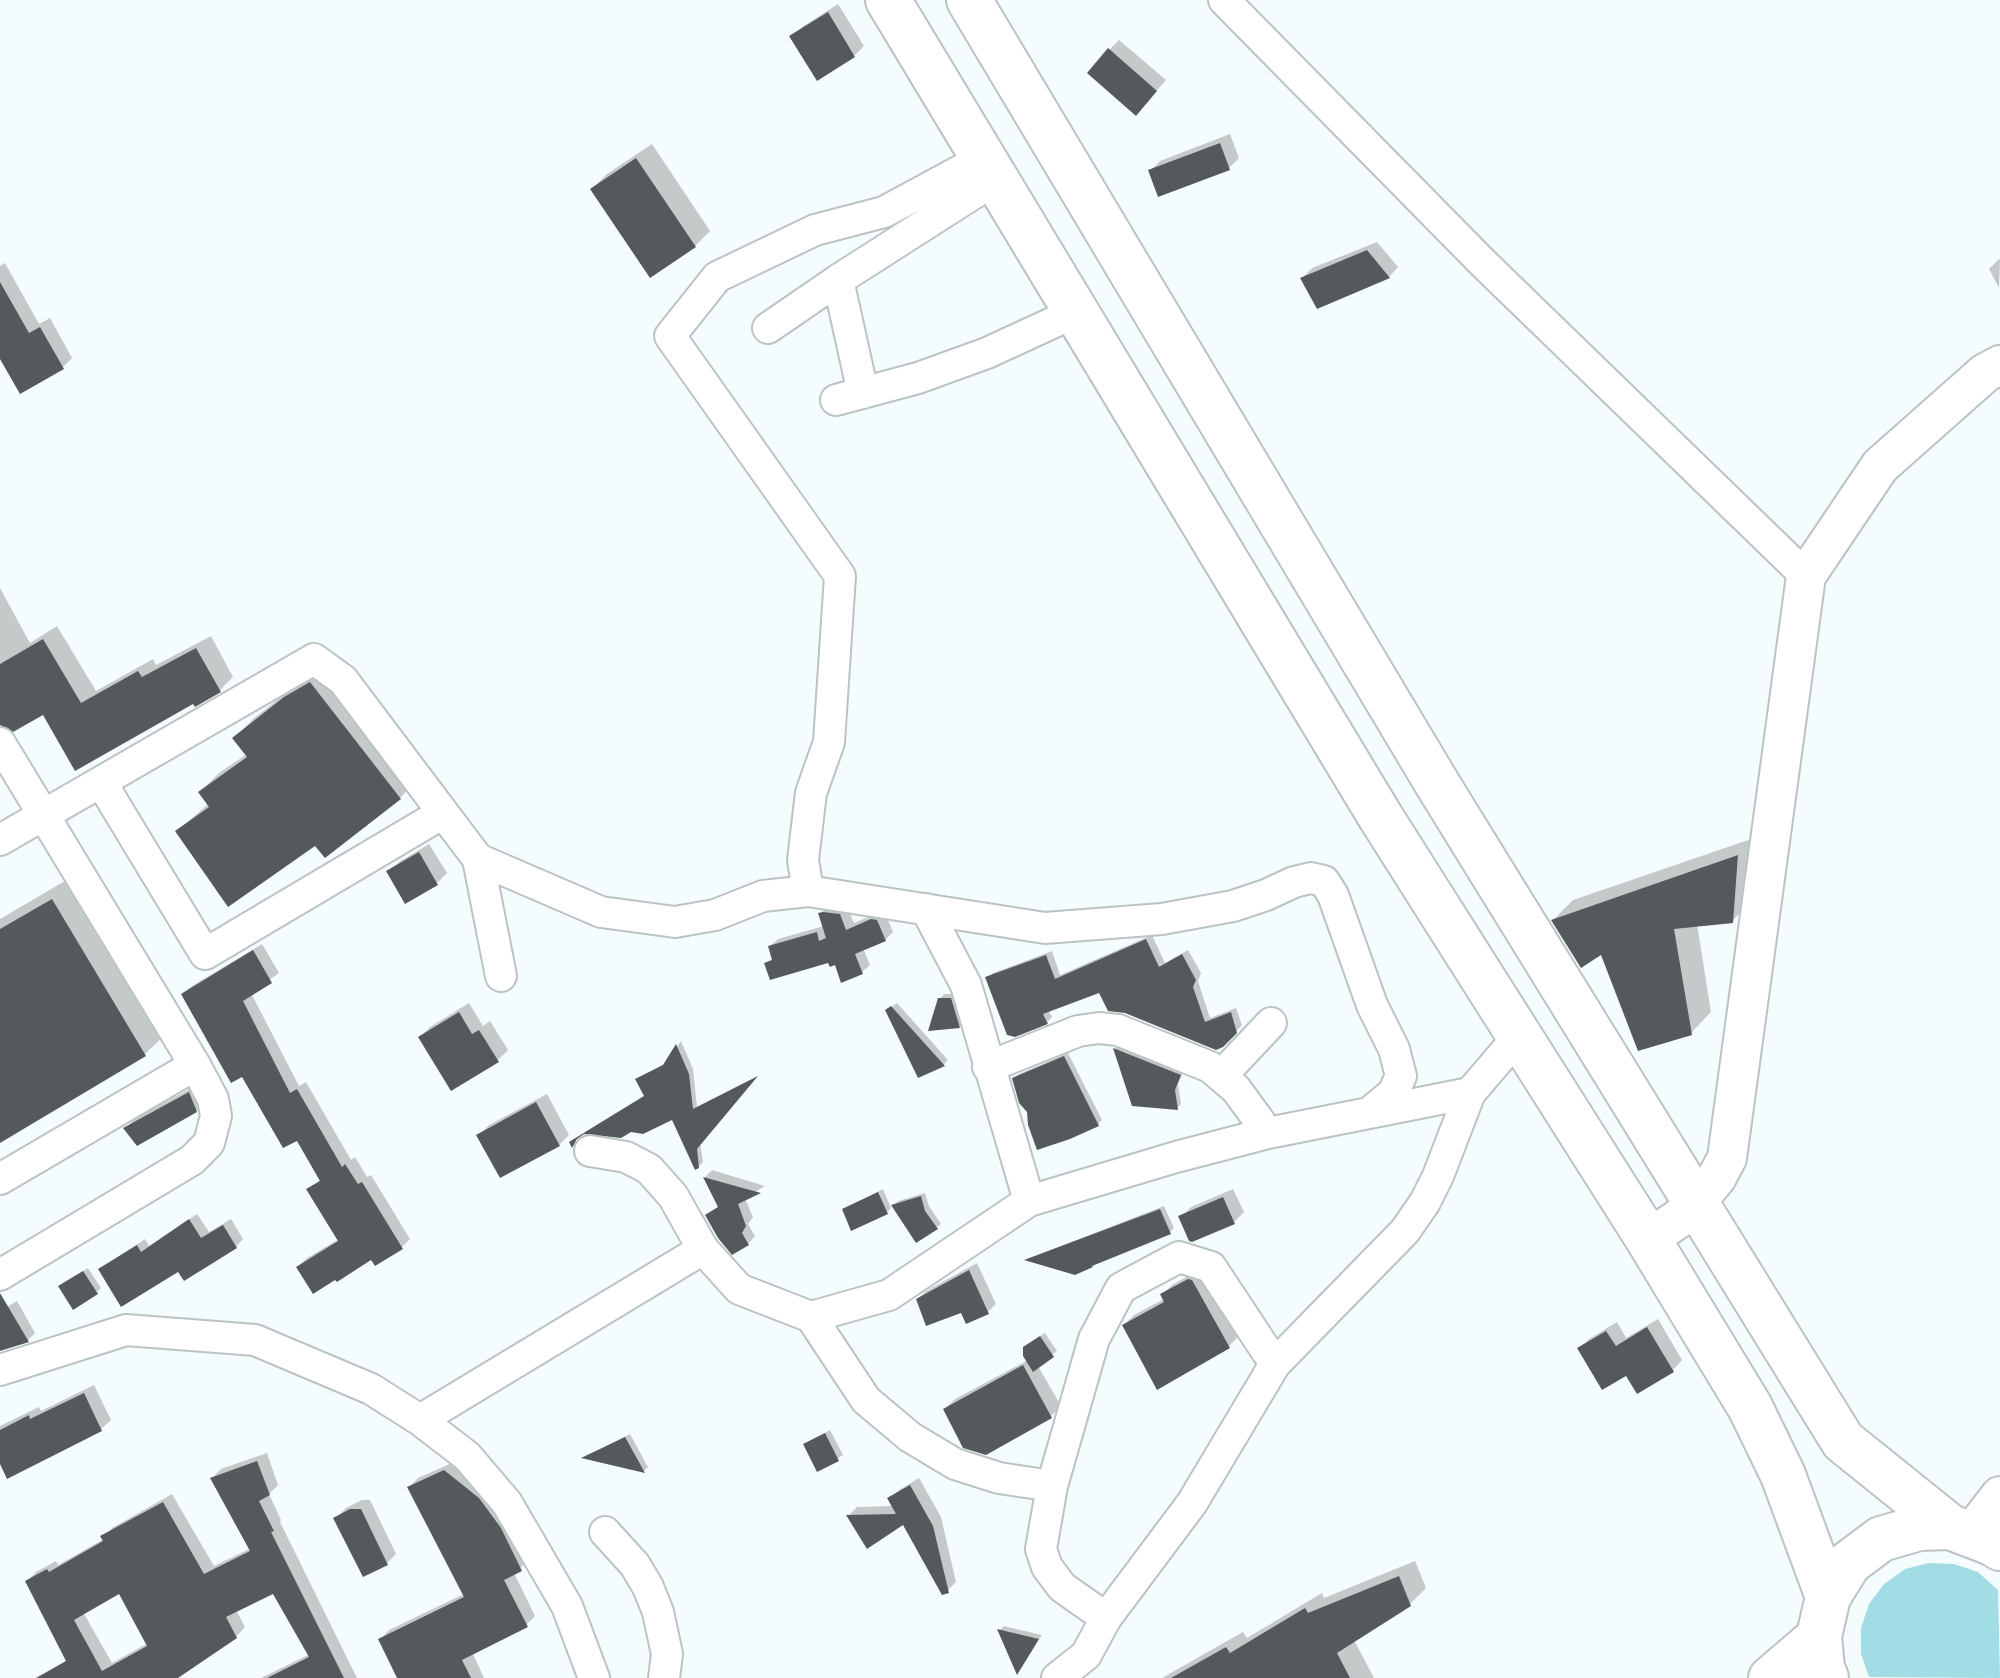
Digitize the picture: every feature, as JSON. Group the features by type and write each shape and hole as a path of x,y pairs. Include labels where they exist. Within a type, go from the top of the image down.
{"main road":[{"path":"888,0 1380,816 1648,1239 1750,1407 1783,1475 1824,1616 1822,1668 1826,1678"},
{"path":"969,0 1438,785 1843,1441 1982,1538"},
{"path":"1770,1678 1824,1616 1849,1563 1881,1539 1919,1528 1982,1538"}],"street":[{"path":"1224,0 1482,262 1806,576"},
{"path":"768,328 990,168"},
{"path":"808,891 803,860 811,793 829,742 840,576 670,336 717,277 815,230 884,212 990,168"},
{"path":"838,280 850,396 918,378 987,353 1076,312"},
{"path":"1648,1239 1695,1204 1717,1177 1727,1158 1806,576 1880,466 1985,373 2000,365"},
{"path":"0,840 314,659 343,680 478,859 501,976"},
{"path":"0,743 195,1065 213,1099 216,1116 213,1131 201,1152 0,1275"},
{"path":"101,782 205,954 443,813"},
{"path":"478,859 601,912 675,922 715,915 763,896 808,891 1045,928 1162,919 1233,906 1311,878 1324,881 1333,895 1372,1005 1394,1049 1401,1076 1393,1093 1370,1112"},
{"path":"926,909 966,985 1029,1201"},
{"path":"1222,1075 1271,1023"},
{"path":"988,1067 1078,1031 1099,1028 1137,1035 1195,1059 1222,1075 1268,1133"},
{"path":"1057,1678 1086,1655 1106,1618 1192,1503 1275,1364 1405,1231 1438,1176 1470,1093 1518,1037"},
{"path":"0,1179 195,1065"},
{"path":"811,1317 889,1295 1029,1201 1268,1133 1470,1093"},
{"path":"590,1151 626,1157 649,1169 673,1196 703,1249 739,1289 811,1317 866,1400 910,1437 955,1464 999,1478 1052,1486"},
{"path":"420,1420 703,1249"},
{"path":"1106,1618 1062,1587 1047,1567 1041,1549 1052,1486 1094,1339 1121,1288 1179,1257 1211,1267 1275,1364"},
{"path":"0,1370 126,1330 255,1340 371,1389 420,1420 467,1456 507,1503 567,1606 594,1678"},
{"path":"1982,1538 2000,1496"},
{"path":"605,1532 635,1565 653,1599 665,1635 667,1654 664,1678"}],"shaded area":[{"path":"1929,1563 1954,1564 1978,1572 1998,1590 2000,1678 1869,1677 1861,1654 1861,1628 1869,1604 1884,1584 1905,1569"}],"building":[{"path":"828,12 855,57 817,81 789,36"},
{"path":"1108,48 1157,91 1136,116 1087,73"},
{"path":"1220,143 1230,170 1158,197 1148,170"},
{"path":"636,158 696,247 650,278 590,189"},
{"path":"1367,250 1390,278 1317,309 1300,278"},
{"path":"0,282 29,333 40,327 64,369 20,394 0,359"},
{"path":"43,639 81,703 138,671 142,677 196,648 221,692 195,707 193,704 75,771 43,715 13,732 0,725 0,664"},
{"path":"310,682 401,799 325,858 315,846 228,907 175,831 209,807 198,792 247,757 232,738 284,697"},
{"path":"419,852 438,885 405,904 386,871"},
{"path":"1738,855 1733,923 1674,929 1692,1035 1638,1051 1601,955 1581,968 1551,920"},
{"path":"52,899 146,1056 0,1143 0,929"},
{"path":"818,913 840,914 846,930 871,919 877,920 886,941 855,954 863,974 841,983 835,965 830,967 828,963 770,980 764,963 772,960 768,946 817,932 819,941 826,938"},
{"path":"1146,939 1159,967 1182,954 1196,980 1193,987 1205,1022 1231,1012 1237,1033 1223,1047 1216,1050 1125,1013 1108,1011 1099,993 1043,1014 1048,1024 1015,1037 1007,1035 985,977 1046,955 1055,979"},
{"path":"253,950 272,983 243,1001 290,1093 297,1089 342,1167 345,1164 358,1184 362,1182 403,1249 375,1266 371,1260 313,1294 296,1267 338,1241 306,1189 320,1181 297,1141 283,1148 242,1077 231,1083 181,994"},
{"path":"938,998 951,998 960,1028 928,1031"},
{"path":"891,1006 945,1066 918,1078 885,1010"},
{"path":"459,1012 472,1034 479,1030 499,1062 451,1091 418,1037"},
{"path":"676,1044 689,1074 693,1109 758,1076 697,1149 699,1168 695,1170 672,1120 643,1134 631,1132 621,1138 584,1134 572,1148 569,1142 644,1096 635,1079 663,1065"},
{"path":"1113,1048 1181,1075 1175,1090 1178,1110 1132,1106"},
{"path":"1064,1056 1099,1126 1037,1150 1027,1112 1019,1103 1012,1078"},
{"path":"189,1092 197,1112 137,1146 123,1128"},
{"path":"536,1102 560,1146 500,1178 476,1135"},
{"path":"703,1177 761,1193 738,1204 746,1226 742,1233 749,1245 732,1255 705,1215 718,1207"},
{"path":"878,1192 888,1214 851,1231 842,1209"},
{"path":"921,1196 925,1211 938,1229 916,1243 891,1205"},
{"path":"1223,1197 1235,1224 1189,1241 1178,1216"},
{"path":"1160,1209 1171,1234 1075,1275 1024,1260"},
{"path":"189,1219 201,1238 223,1225 237,1248 184,1281 178,1272 121,1307 98,1269 137,1245 141,1252"},
{"path":"969,1270 989,1314 966,1324 961,1313 926,1326 916,1299"},
{"path":"83,1271 98,1294 73,1310 58,1286"},
{"path":"1188,1279 1192,1280 1230,1348 1157,1390 1122,1325 1164,1302 1160,1294"},
{"path":"0,1293 29,1342 0,1351"},
{"path":"1647,1327 1674,1372 1637,1394 1626,1376 1602,1390 1577,1348 1606,1331 1616,1346"},
{"path":"1040,1336 1054,1357 1033,1372 1023,1356 1023,1347"},
{"path":"1023,1365 1052,1418 986,1455 963,1448 943,1409"},
{"path":"84,1393 102,1431 7,1479 0,1464 0,1430"},
{"path":"825,1433 839,1461 817,1472 803,1444"},
{"path":"625,1437 645,1473 581,1458"},
{"path":"257,1461 270,1495 259,1501 274,1531 271,1532 344,1678 267,1678 309,1657 273,1594 226,1617 237,1638 178,1678 36,1678 66,1661 25,1581 47,1569 49,1572 103,1541 100,1536 163,1502 204,1574 250,1551 210,1478","holes":["119,1594 147,1646 102,1671 74,1620"]},
{"path":"444,1470 479,1498 501,1528 522,1571 504,1580 528,1627 462,1660 471,1678 397,1678 378,1639 464,1597 407,1487"},
{"path":"910,1485 933,1526 949,1593 942,1595 903,1525 867,1549 846,1515 896,1514 887,1498"},
{"path":"350,1509 361,1509 388,1565 363,1577 333,1518"},
{"path":"1399,1576 1411,1606 1337,1653 1350,1678 1171,1678 1226,1647 1230,1653 1305,1608 1308,1613"},
{"path":"997,1629 1039,1639 1017,1675"}]}
